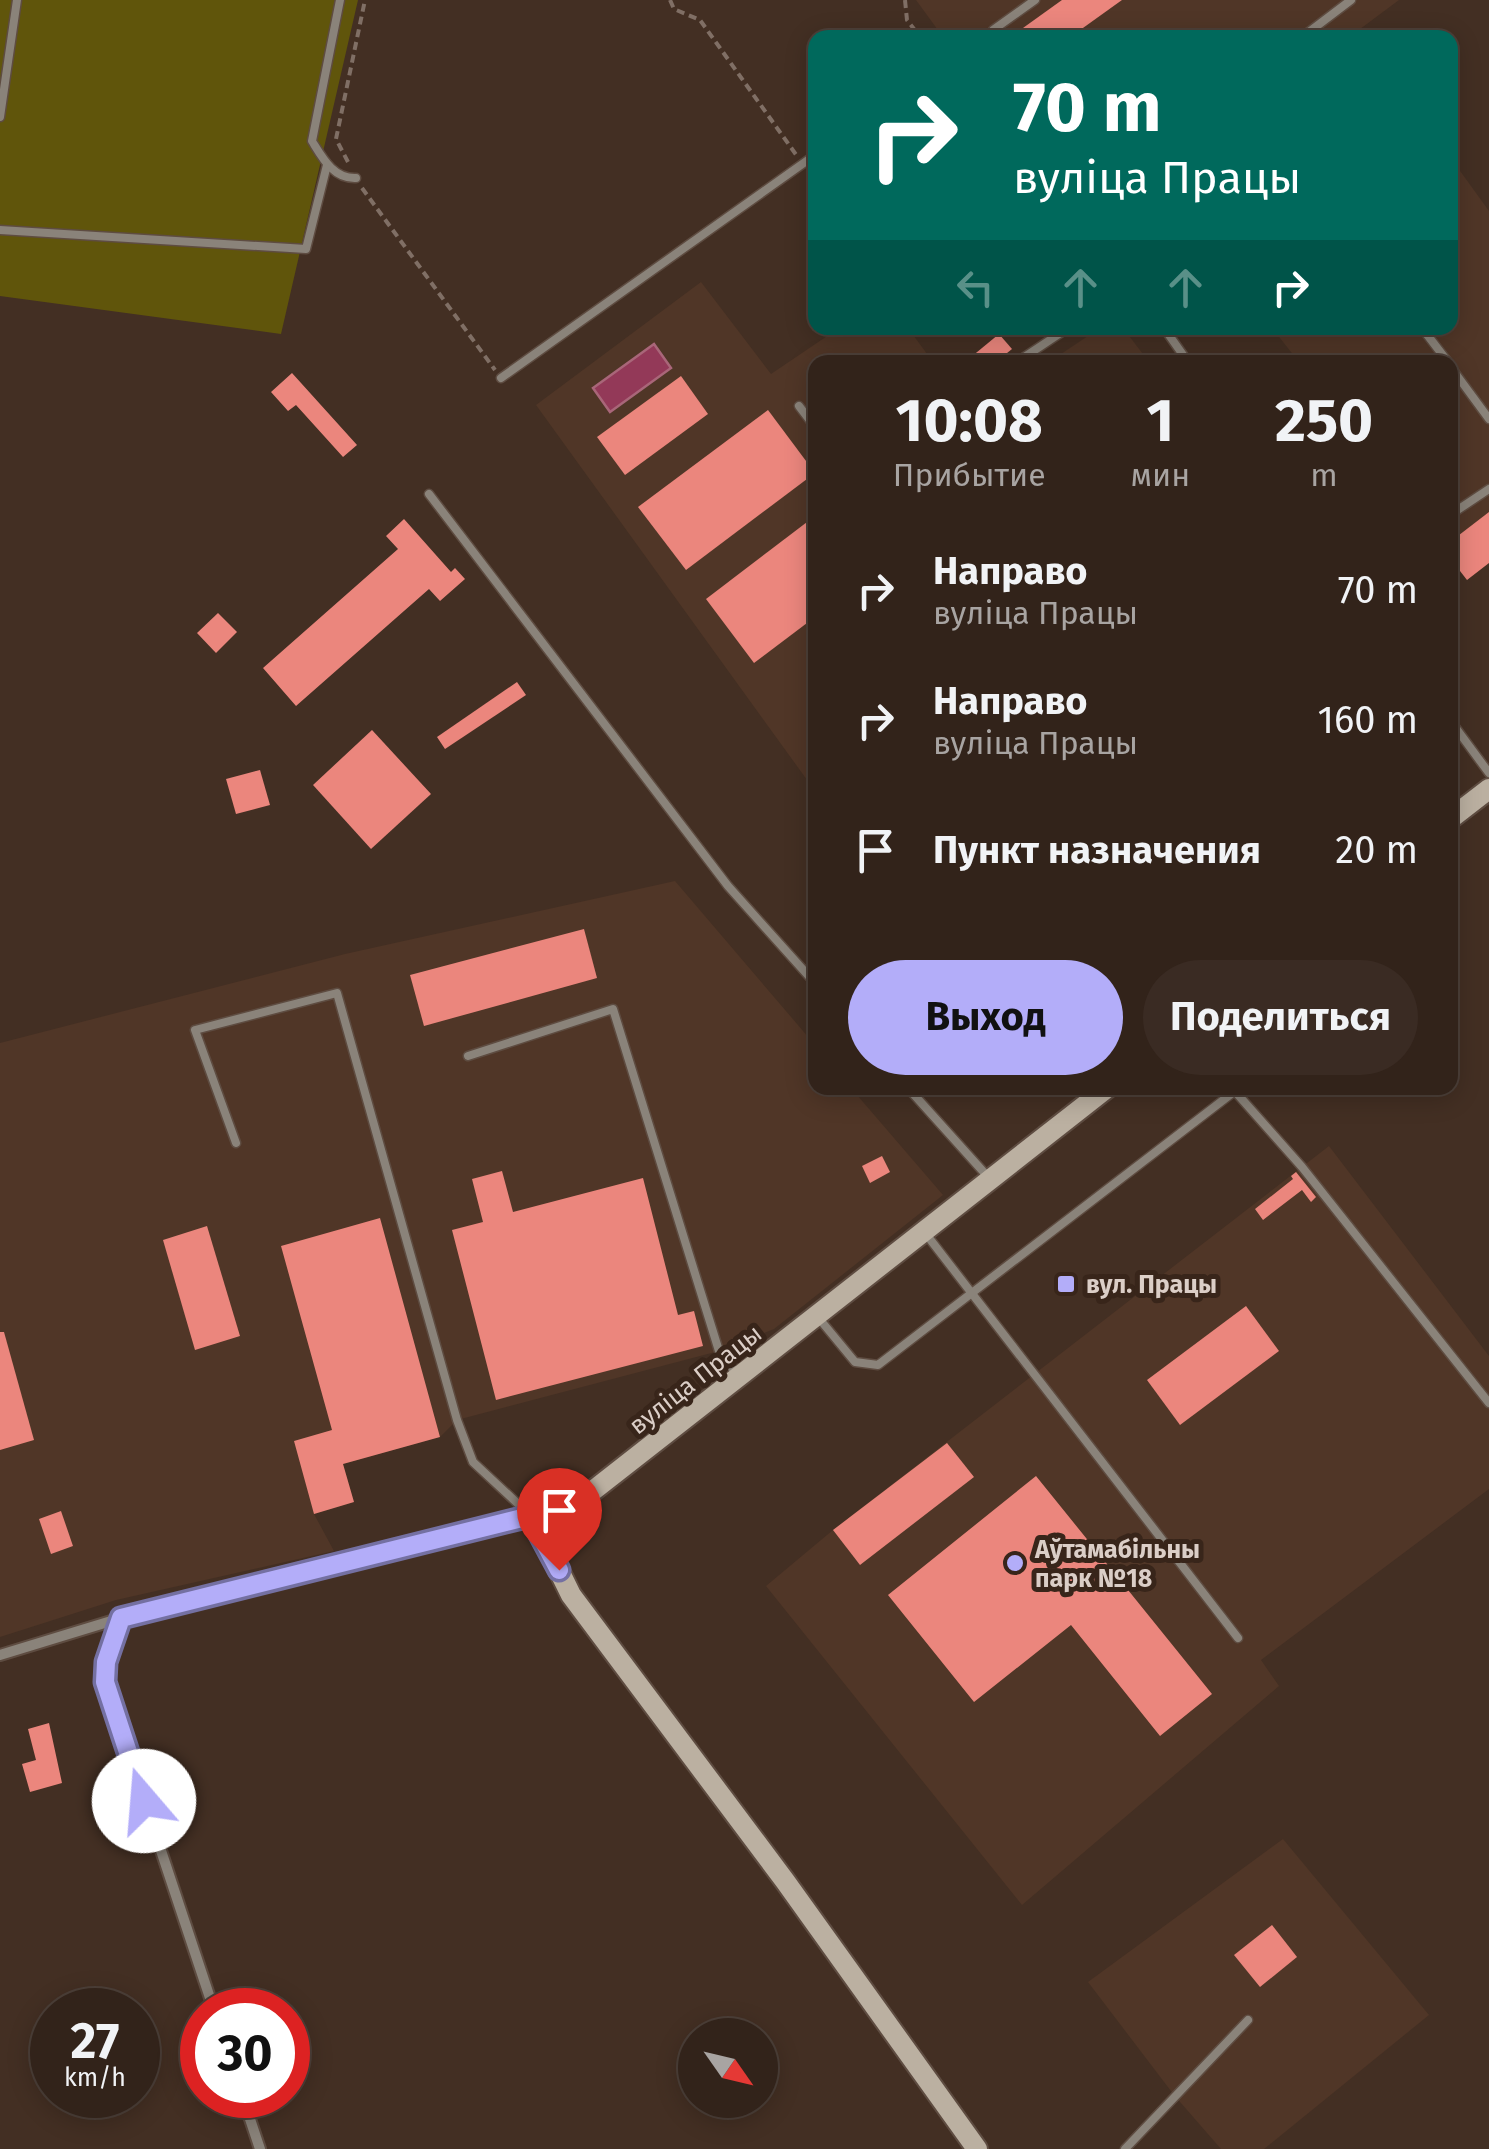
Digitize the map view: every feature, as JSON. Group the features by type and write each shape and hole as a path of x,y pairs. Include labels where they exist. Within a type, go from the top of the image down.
{"street":[{"path":"1458,813 1489,789"},
{"name":"вуліца Працы","path":"547,1546 562,1520 590,1494 1098,1095"},
{"path":"0,1655 121,1618 530,1516 571,1595 785,1881 977,2149"},
{"path":"121,1618 106,1662 105,1682 207,1988"},
{"path":"250,2118 260,2149"}],"lane":[{"path":"0,117 17,0"},
{"path":"340,0 312,141 327,165 346,178 356,178"},
{"path":"993,30 1035,0"},
{"path":"1312,30 1351,0"},
{"path":"501,378 808,160"},
{"path":"0,230 306,249 327,165"},
{"path":"1028,355 1058,335"},
{"path":"1458,376 1489,419"},
{"path":"799,406 808,418"},
{"path":"1458,509 1489,488"},
{"path":"429,494 728,886 808,975"},
{"path":"1458,731 1489,772"},
{"path":"236,1143 195,1030 337,994 457,1420 473,1462 530,1516"},
{"path":"468,1056 613,1009 719,1351 738,1376"},
{"path":"914,1095 989,1178"},
{"path":"817,1316 855,1362 878,1365 1226,1095"},
{"path":"1239,1095 1302,1167 1489,1403"},
{"path":"925,1233 1238,1638"},
{"path":"1125,2149 1248,2020"}],"path":[{"path":"365,0 336,139 356,178 501,378"},
{"path":"670,0 674,9 700,20 803,164"},
{"path":"905,0 907,20 914,30"}],"shaded area":[{"path":"0,0 358,0 281,334 0,296"},
{"path":"916,0 1399,0 1359,30 938,30"},
{"path":"1458,168 1489,211 1489,563 1467,580 1458,569 1458,355 1293,355 1278,335 1458,335"},
{"path":"701,282 771,374 829,335 913,335 928,355 808,355 808,781 536,405"},
{"path":"1090,335 1128,335 1144,355 1060,355"},
{"path":"654,344 671,368 610,412 593,388"},
{"path":"675,881 808,1037 808,1095 857,1095 943,1195 774,1329 719,1351 457,1420 440,1437 343,1464 354,1502 314,1514 334,1551 116,1600 0,1637 0,1043 345,954"},
{"name":"Аўтамабільны парк №18","path":"1329,1146 1489,1356 1489,1489 1261,1660 1279,1686 1022,1905 766,1586"},
{"path":"1283,1839 1429,2015 1264,2149 1221,2149 1174,2095 1088,1982"}],"building":[{"path":"1062,0 1122,0 1080,30 1020,30"},
{"path":"998,335 1012,349 1005,355 974,355"},
{"path":"292,373 357,445 343,457 296,405 288,411 271,392"},
{"path":"681,376 708,414 625,475 597,437"},
{"path":"768,410 808,464 808,478 686,570 638,507"},
{"path":"1489,512 1489,563 1467,580 1458,568 1458,536"},
{"path":"404,519 451,572 455,568 465,579 440,601 429,589 296,706 263,668 398,549 386,536"},
{"path":"808,521 808,622 754,663 706,599"},
{"path":"218,613 237,632 216,653 197,633"},
{"path":"517,682 526,695 445,749 437,737"},
{"path":"372,730 431,794 371,849 313,785"},
{"path":"260,770 270,805 236,814 226,779"},
{"path":"584,929 597,978 424,1026 410,975"},
{"path":"882,1156 890,1172 870,1183 862,1166"},
{"path":"502,1171 513,1212 643,1178 678,1315 694,1311 703,1346 496,1400 452,1230 483,1222 472,1179"},
{"path":"1296,1172 1316,1197 1311,1202 1302,1190 1263,1220 1255,1209 1293,1179 1291,1176"},
{"path":"380,1218 440,1437 343,1464 354,1502 314,1514 294,1441 332,1430 281,1246"},
{"path":"207,1226 240,1336 195,1350 163,1240"},
{"path":"1246,1306 1279,1351 1180,1425 1147,1380"},
{"path":"0,1332 4,1332 34,1440 0,1450"},
{"path":"947,1443 974,1477 860,1565 833,1530"},
{"path":"1036,1476 1212,1694 1160,1736 1071,1625 974,1702 888,1595"},
{"path":"61,1511 73,1546 51,1554 39,1519"},
{"path":"49,1723 62,1783 30,1792 22,1764 36,1760 28,1729"},
{"path":"1272,1925 1297,1957 1260,1987 1234,1955"}],"place":[{"name":"вул. Працы","path":"1066,1284"},
{"name":"Аўтамабільны парк №18","path":"1015,1563"}],"route":[{"path":"144,1801 105,1682 106,1662 121,1618 530,1516 559,1570"}]}
